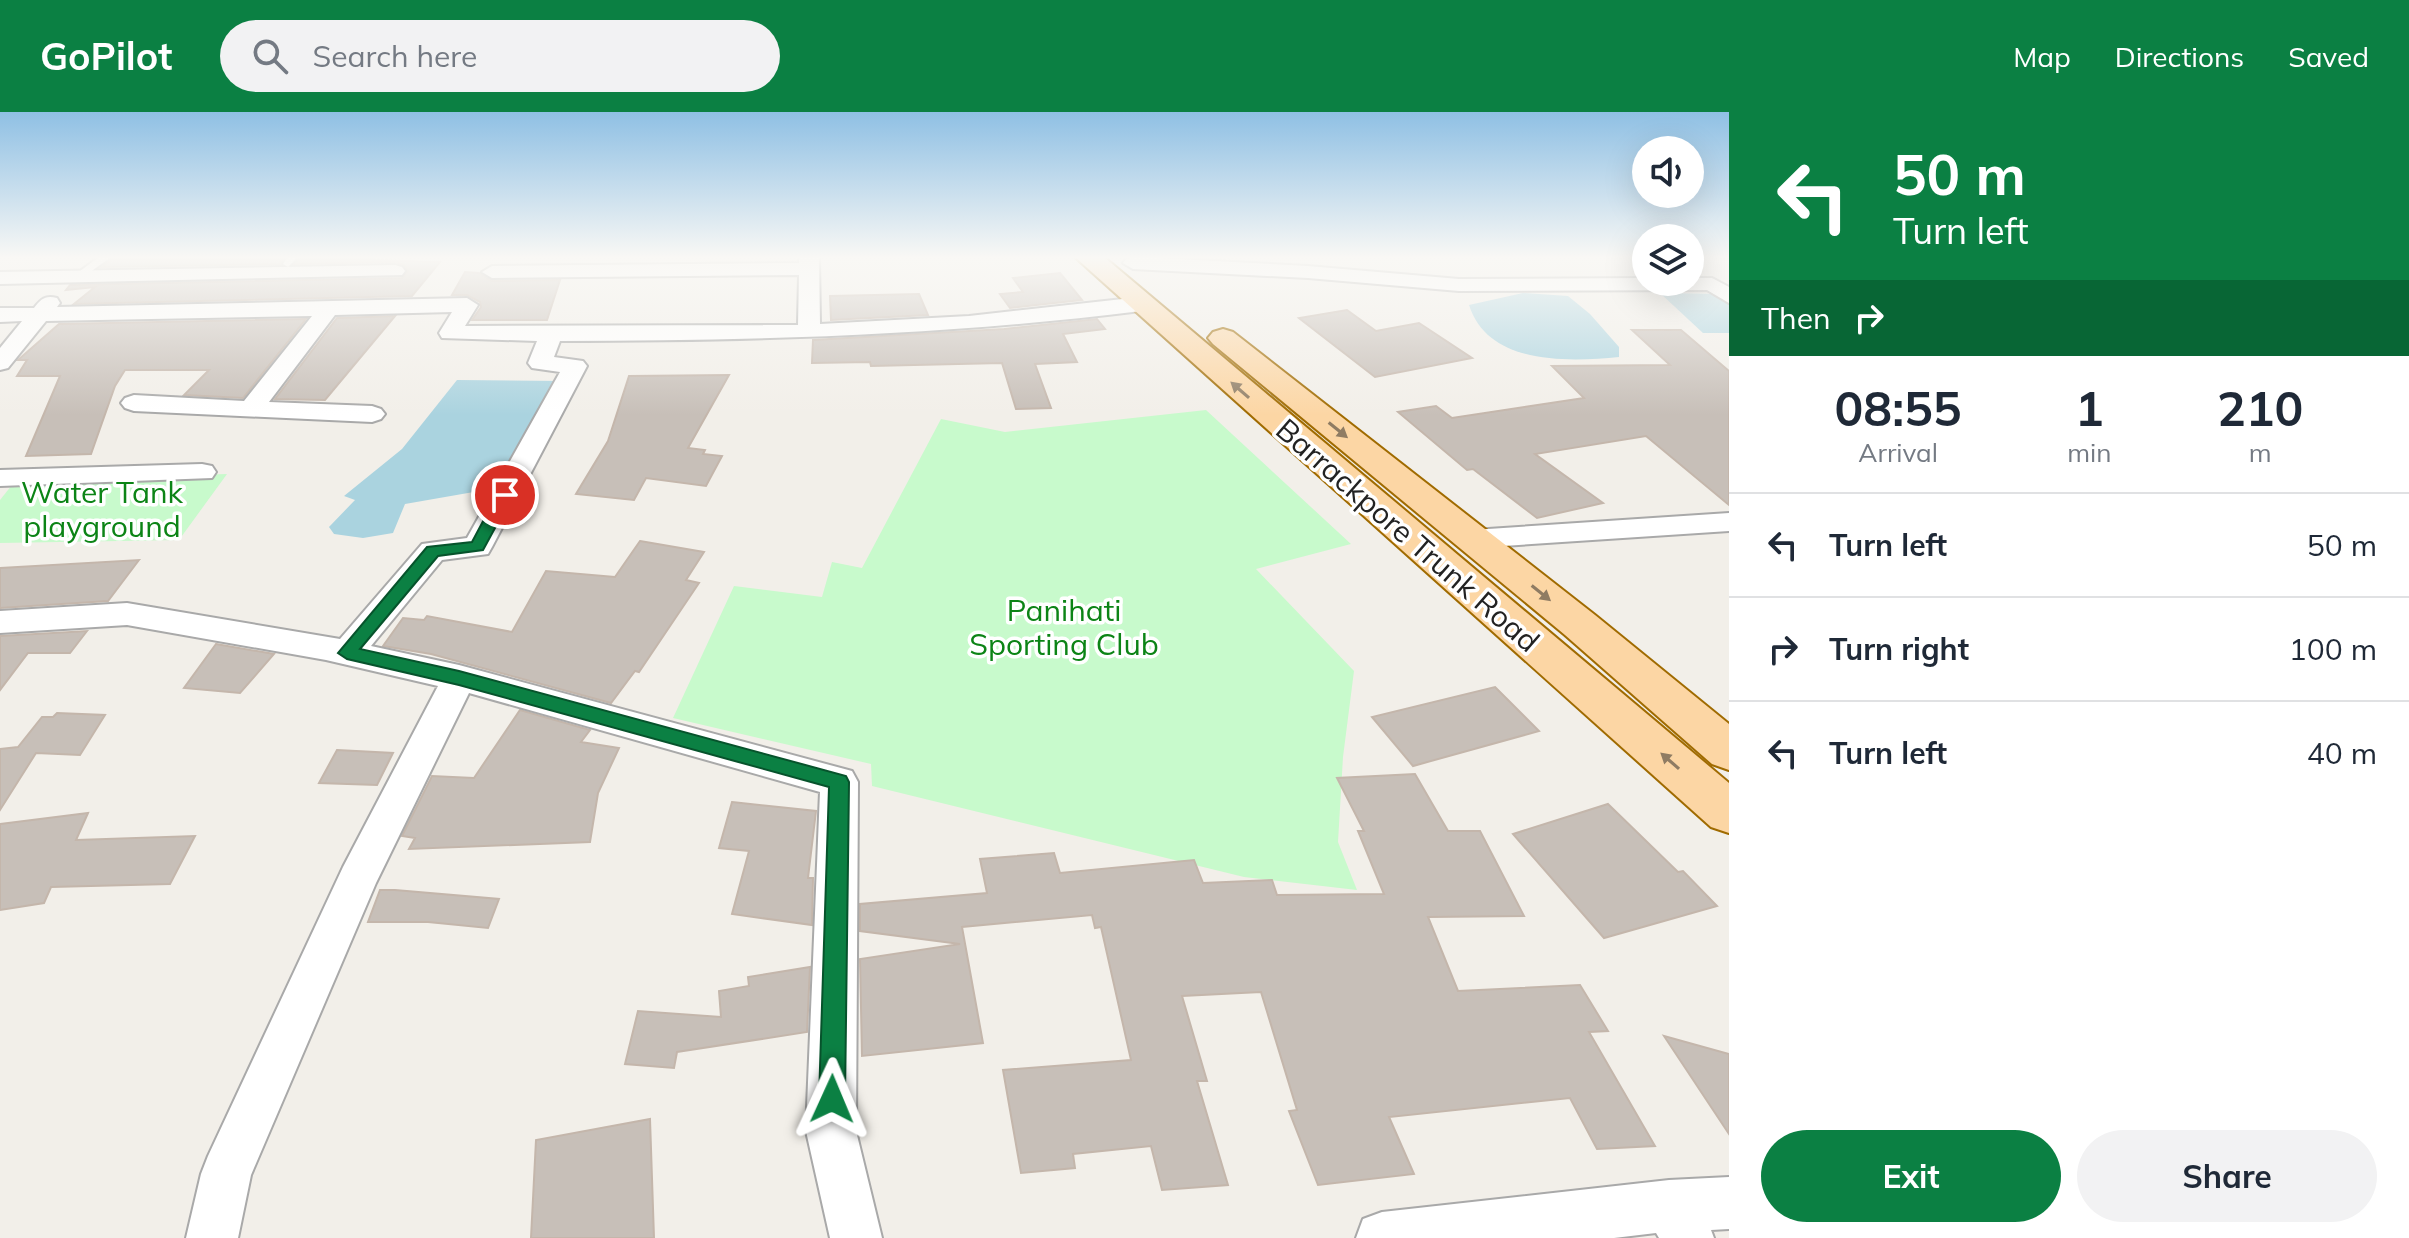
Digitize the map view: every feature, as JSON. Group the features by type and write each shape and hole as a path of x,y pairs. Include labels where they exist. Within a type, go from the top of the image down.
{"main road":[{"name":"Barrackpore Trunk Road","path":"1147,310 1729,812"},
{"name":"Barrackpore Trunk Road","path":"1190,310 1729,751"}],"street":[{"path":"0,363 44,310"},
{"path":"0,315 277,310"},
{"path":"250,409 329,310"},
{"path":"464,310 450,333 915,329 1035,319 1102,310"},
{"path":"809,310 809,331"},
{"path":"347,653 433,551 477,547 575,366 540,363 551,334"},
{"path":"134,403 372,414"},
{"path":"0,478 202,472"},
{"path":"1473,539 1729,522"},
{"path":"0,622 127,614 347,653 459,678 839,782 831,1131 856,1238"},
{"path":"212,1238 226,1174 357,880 459,678"},
{"path":"1382,1238 1678,1222 1729,1203"}],"green space":[{"name":"Panihati Sporting Club","path":"1206,410 1351,544 1256,569 1354,671 1343,757 1338,842 1357,890 1244,877 872,786 871,764 673,718 734,586 822,597 832,562 862,568 941,419 1005,432"},
{"name":"Water Tank playground","path":"227,474 179,540 0,543 0,500 16,480"}],"water":[{"path":"1471,310 1585,310 1619,347 1619,357 1554,359 1532,355 1511,349 1493,339 1479,325"},
{"path":"1678,310 1729,310 1729,333 1703,333"},
{"path":"457,380 563,381 508,486 405,504 393,533 363,538 334,534 329,527 355,500 344,496 402,449"}],"building":[{"path":"479,310 550,310 547,320 472,320"},
{"path":"831,310 926,310 928,315 831,320"},
{"path":"1347,310 1376,331 1419,323 1472,358 1375,377 1299,318"},
{"path":"395,316 325,400 275,399 337,318"},
{"path":"306,319 243,398 184,395 209,370 125,370 115,386 91,454 26,456 60,376 17,376 27,360 18,360 59,324"},
{"path":"1097,319 1105,329 1063,334 1077,362 1035,364 1051,408 1016,409 1002,363 871,366 870,362 812,363 813,340 1004,329"},
{"path":"1632,330 1681,330 1729,371 1729,505 1646,436 1535,454 1603,503 1537,518 1473,469 1467,470 1398,412 1436,406 1452,418 1584,398 1552,366 1670,365"},
{"path":"729,375 688,448 705,450 703,454 722,456 706,486 646,478 634,500 576,494 608,441 629,376"},
{"path":"640,541 704,552 686,580 699,583 639,672 635,671 611,703 431,654 383,646 403,618 424,620 427,616 512,632 546,571 615,577"},
{"path":"139,560 108,601 0,608 0,568"},
{"path":"87,631 70,653 28,653 0,690 0,636"},
{"path":"216,644 274,654 240,693 184,688"},
{"path":"1495,687 1539,731 1413,766 1372,717"},
{"path":"520,710 590,730 581,742 619,748 598,793 590,842 409,849 415,838 402,836 432,776 474,778"},
{"path":"57,713 105,715 80,755 36,753 0,810 0,749 18,747 42,717 53,717"},
{"path":"337,750 393,753 377,785 319,783"},
{"path":"1415,774 1448,831 1480,831 1524,916 1428,917 1458,991 1580,985 1608,1031 1589,1032 1655,1146 1597,1149 1570,1098 1389,1117 1414,1174 1318,1185 1289,1111 1297,1110 1261,992 1182,996 1207,1081 1197,1081 1228,1185 1162,1190 1151,1146 1073,1154 1075,1168 1021,1173 1003,1070 1131,1060 1101,927 1095,928 1092,915 962,927 983,1043 862,1056 860,959 960,944 860,931 860,904 987,893 980,859 1054,853 1060,873 1194,860 1203,883 1272,880 1277,895 1384,894 1358,831 1364,831 1337,778"},
{"path":"732,802 816,811 808,878 813,878 812,925 732,914 749,851 719,848"},
{"path":"1608,804 1717,906 1604,938 1513,834"},
{"path":"88,813 76,840 195,836 170,884 51,887 44,903 0,910 0,824"},
{"path":"380,890 499,899 488,928 428,922 368,922"},
{"path":"810,967 807,1032 677,1052 674,1068 625,1064 638,1011 721,1017 719,991 749,986 748,977"},
{"path":"1664,1036 1729,1054 1729,1134"},
{"path":"650,1119 654,1238 531,1238 536,1140"}],"route":[{"path":"505,495 477,547 433,551 347,653 459,678 839,782 832,1099"}]}
